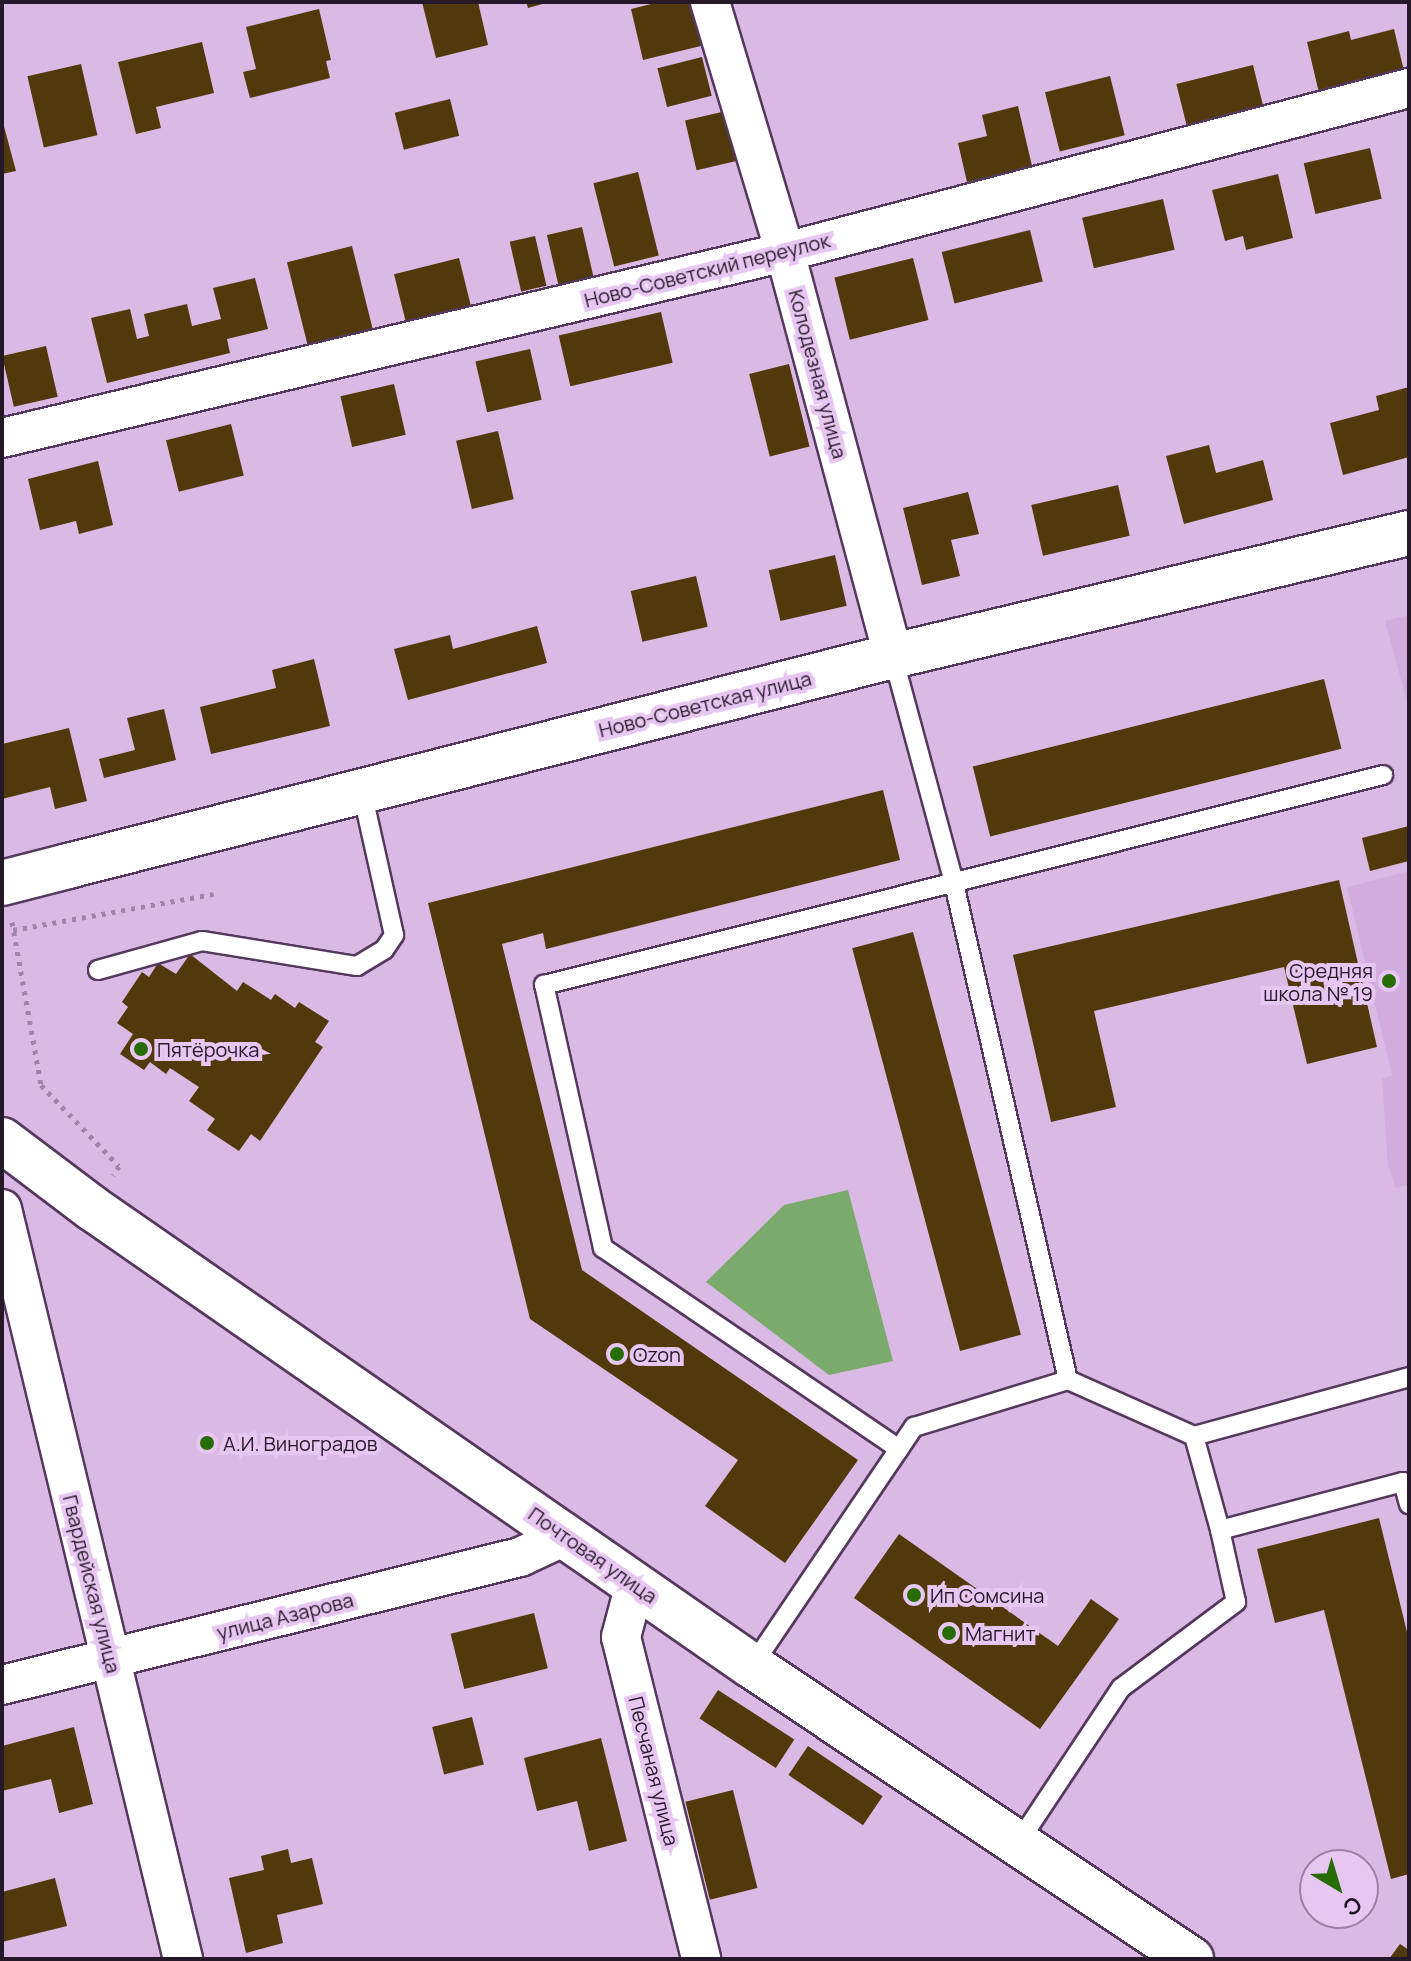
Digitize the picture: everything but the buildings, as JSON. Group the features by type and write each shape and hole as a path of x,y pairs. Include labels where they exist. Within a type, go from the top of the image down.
{"main road":[{"name":"Ново-Советская улица","path":"3,883 893,656 1409,533"},
{"name":"Почтовая улица","path":"2,1140 92,1208 752,1666 1191,1959"}],"street":[{"name":"Колодезная улица","path":"710,2 785,252 893,656"},
{"name":"Ново-Советский переулок","path":"2,438 785,252 1409,88"},
{"name":"Гвардейская улица","path":"2,1209 183,1959"},
{"name":"улица Азарова","path":"2,1685 520,1557 565,1536"},
{"name":"Песчаная улица","path":"635,1584 621,1637 701,1959"}],"lane":[{"path":"893,656 953,879 1068,1380"},
{"path":"899,1449 603,1248 544,985 953,879 1383,775"},
{"path":"98,970 202,941 357,966 384,950 394,935 362,792"},
{"path":"752,1666 914,1427 1068,1380 1194,1436 1409,1377"},
{"path":"1018,1843 1121,1688 1236,1602 1194,1436"},
{"path":"1220,1530 1403,1482 1409,1504"}],"path":[{"path":"3,883 41,1085 119,1166 92,1208"},
{"path":"13,930 214,894"}],"shaded area":[{"path":"1409,615 1409,709 1385,621"},
{"name":"Средняя школа № 19","path":"1409,871 1409,1185 1396,1188 1388,1166 1382,1079 1392,1075 1347,887"}],"green space":[{"path":"848,1190 893,1361 829,1375 706,1282 784,1205"}],"place":[{"name":"Средняя школа № 19","path":"1389,981"},
{"name":"Пятёрочка","path":"141,1049"},
{"name":"Ozon","path":"617,1354"},
{"name":"А.И. Виноградов","path":"207,1443"},
{"name":"Ип Сомсина","path":"914,1595"},
{"name":"Магнит","path":"949,1633"}]}
